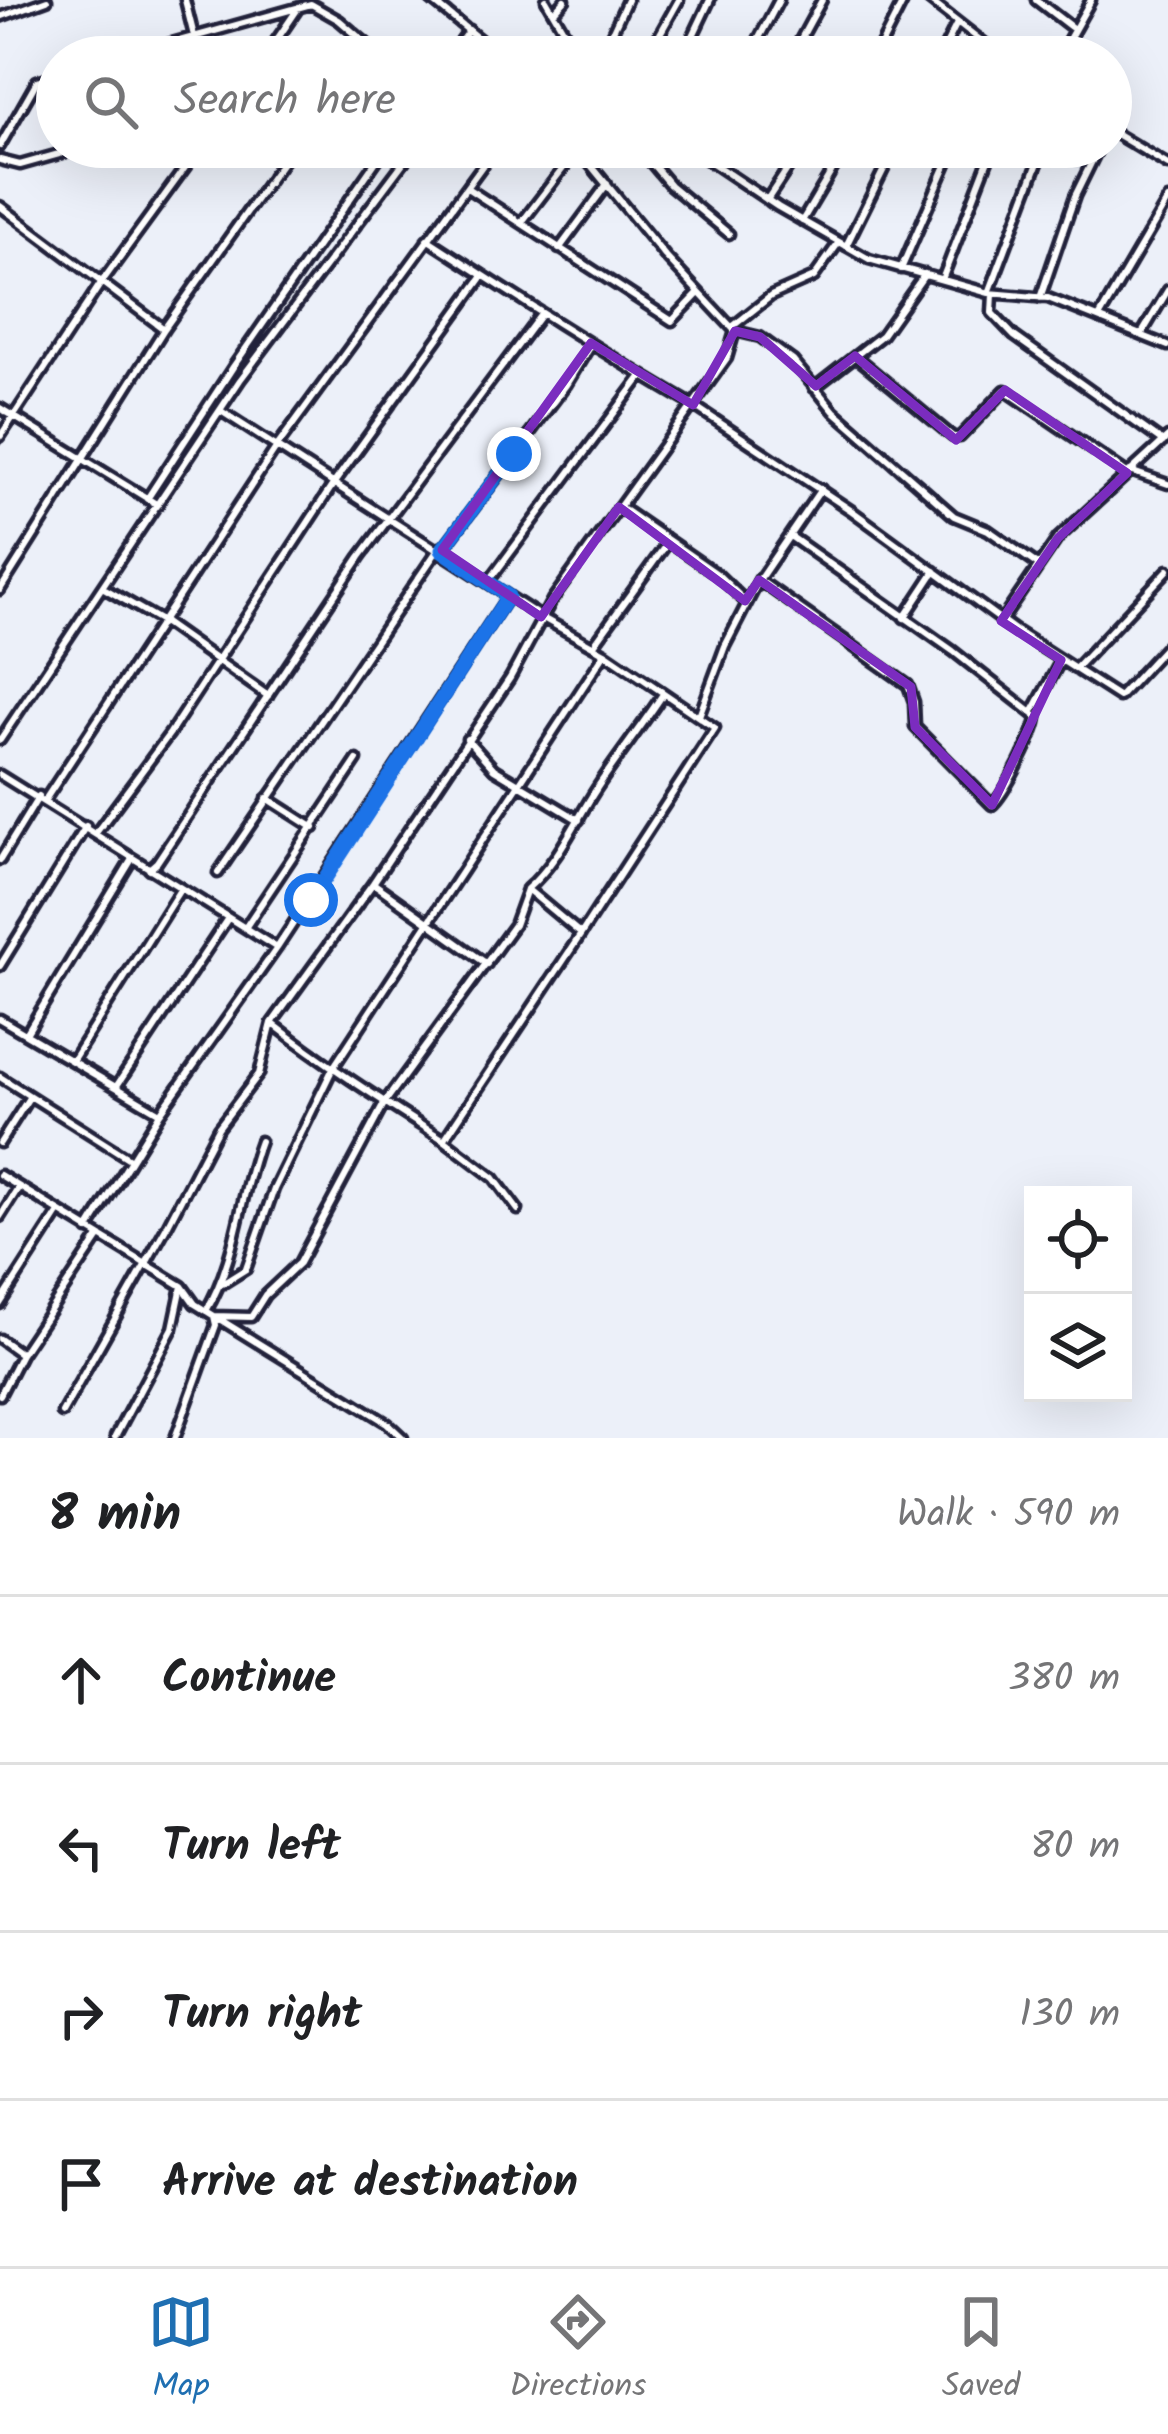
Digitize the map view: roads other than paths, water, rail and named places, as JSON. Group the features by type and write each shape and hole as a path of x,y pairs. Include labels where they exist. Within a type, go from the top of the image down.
{"street":[{"path":"0,17 47,0"},
{"path":"185,0 194,36 311,4 358,36"},
{"path":"431,0 478,36"},
{"path":"546,0 567,36"},
{"path":"554,12 565,0"},
{"path":"611,36 627,0"},
{"path":"659,36 679,0"},
{"path":"693,36 710,0"},
{"path":"760,36 778,0"},
{"path":"802,36 822,0"},
{"path":"885,36 904,0"},
{"path":"929,0 974,36"},
{"path":"1036,0 1073,28"},
{"path":"1069,36 1091,0"},
{"path":"279,36 299,7"},
{"path":"950,36 957,23"},
{"path":"465,36 469,30"},
{"path":"0,146 36,85"},
{"path":"1132,144 1168,165"},
{"path":"0,160 20,165 36,160"},
{"path":"0,437 101,283 185,168"},
{"path":"0,590 164,329 278,168"},
{"path":"147,499 371,168"},
{"path":"0,740 221,411 400,168"},
{"path":"0,860 278,446 480,168"},
{"path":"521,223 562,168"},
{"path":"594,168 698,294 734,329 760,337 799,366 834,411 954,516 988,530 1039,565"},
{"path":"656,168 729,234"},
{"path":"720,168 869,259 991,293 1040,298 1168,346"},
{"path":"767,200 788,168"},
{"path":"802,221 834,168"},
{"path":"62,1413 218,1128 259,1074 272,1023 511,678 541,617 727,358 734,329 759,303 814,277 843,244 884,168"},
{"path":"901,269 945,168"},
{"path":"944,277 985,168"},
{"path":"1002,620 1065,530 1165,440 1014,335 992,314 991,293 1036,168"},
{"path":"1040,298 1088,168"},
{"path":"560,249 607,184"},
{"path":"467,188 672,321 698,294"},
{"path":"1099,317 1168,200"},
{"path":"0,206 164,329"},
{"path":"427,239 821,489 1119,698 1168,644"},
{"path":"814,388 895,321 925,274"},
{"path":"97,832 218,661 334,483 484,276"},
{"path":"1141,335 1168,290"},
{"path":"149,869 389,517 542,313"},
{"path":"218,873 440,549 566,385 591,343"},
{"path":"855,356 953,436 960,437 1005,390 1128,472 1168,484"},
{"path":"488,581 641,377"},
{"path":"0,408 158,505"},
{"path":"221,411 715,728 444,1141"},
{"path":"699,716 745,601 821,489"},
{"path":"620,507 717,574 745,601"},
{"path":"759,580 908,685 915,727 992,805 999,800 1038,719 790,536"},
{"path":"593,646 668,542"},
{"path":"1075,669 1168,570"},
{"path":"904,618 935,571"},
{"path":"102,587 163,622 268,696"},
{"path":"88,1230 160,1113 277,948 508,596"},
{"path":"222,1284 246,1269 274,1189 333,1068 604,653"},
{"path":"1032,713 1061,660"},
{"path":"210,1313 251,1317 265,1295 299,1264 385,1102 488,964 514,925 527,889 543,875 663,694"},
{"path":"467,739 481,759 579,820"},
{"path":"245,928 357,760"},
{"path":"0,775 277,948"},
{"path":"267,798 314,828"},
{"path":"0,966 86,826"},
{"path":"26,1034 133,859"},
{"path":"373,883 488,964"},
{"path":"73,1060 182,888"},
{"path":"527,889 581,934"},
{"path":"116,1087 228,918"},
{"path":"0,1018 160,1113"},
{"path":"272,1023 494,1178 518,1210"},
{"path":"0,1077 131,1160"},
{"path":"0,1143 30,1096"},
{"path":"175,1438 216,1325 210,1313 260,1141"},
{"path":"0,1175 182,1286 210,1313 348,1397 403,1438"},
{"path":"0,1217 20,1187"},
{"path":"0,1304 59,1212"},
{"path":"0,1395 21,1354 99,1237"},
{"path":"115,1438 173,1328 182,1286"},
{"path":"0,1340 21,1354"}]}
